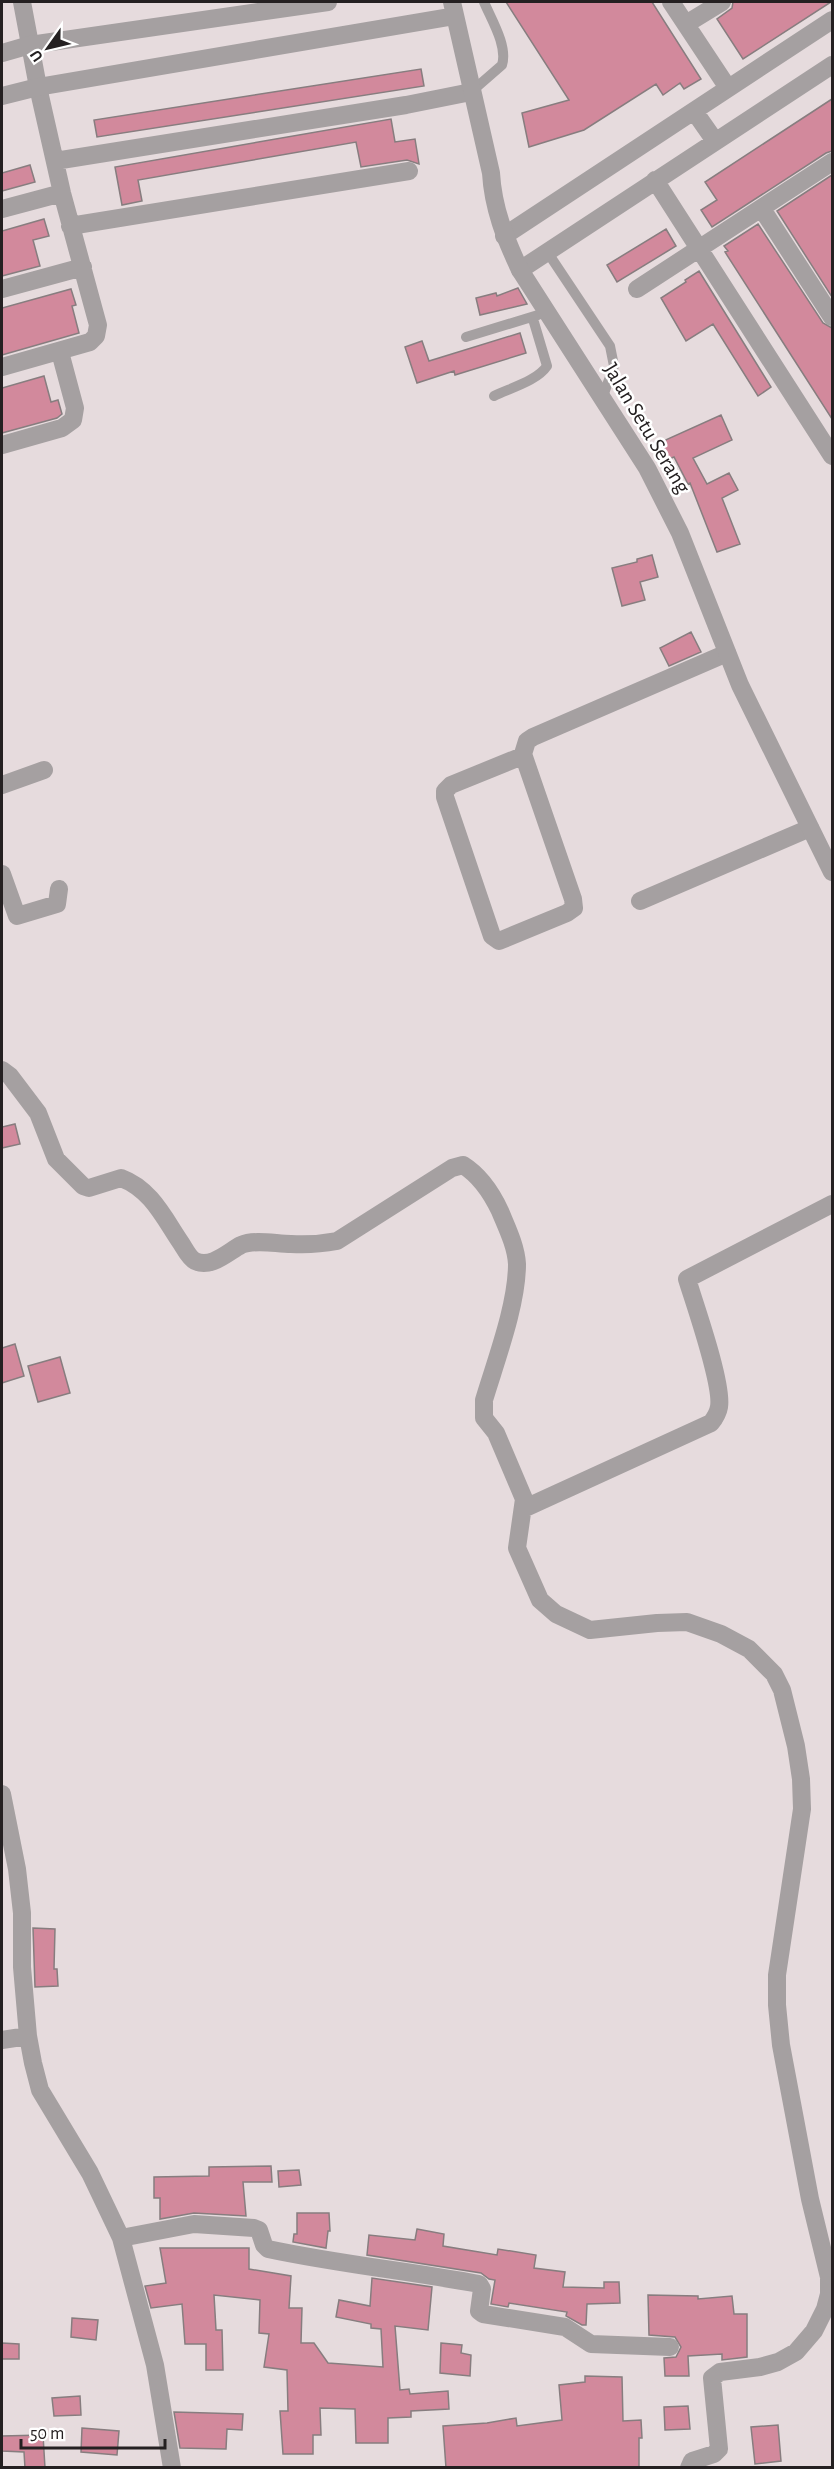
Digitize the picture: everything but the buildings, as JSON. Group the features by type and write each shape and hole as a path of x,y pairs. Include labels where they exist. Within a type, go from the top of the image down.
{"street":[{"path":"2,368 90,342 96,336 98,325 62,193 22,2"},
{"path":"2,53 30,45 328,2"},
{"path":"671,2 728,88"},
{"path":"686,24 722,2"},
{"path":"2,96 38,87 454,9"},
{"name":"Jalan Setu Serang","path":"454,9 491,173 492,198 504,236 539,315 603,396 647,468 680,533 740,685 832,872"},
{"path":"504,236 832,20"},
{"path":"520,270 832,65"},
{"path":"55,161 406,105 471,92"},
{"path":"694,111 715,141"},
{"path":"637,289 831,168"},
{"path":"70,226 408,171"},
{"path":"655,180 832,456"},
{"path":"2,209 62,193"},
{"path":"762,209 832,317"},
{"path":"2,289 83,267"},
{"path":"2,445 62,428 73,420 75,408 60,352"},
{"path":"523,754 573,898 574,908 499,941 492,936 445,797 445,791 451,786 514,761 523,754 527,741 533,737 728,653"},
{"path":"2,784 44,770"},
{"path":"640,901 810,828"},
{"path":"2,874 17,916 57,903 59,889"},
{"path":"2,1070 10,1076 38,1113 56,1160 67,1172 83,1186 89,1188 121,1178 141,1186 187,1252 194,1260 202,1263 213,1262 243,1244 263,1242 320,1245 337,1241 452,1168 462,1165 471,1170 497,1205 512,1241 517,1263 514,1293 484,1400 484,1418 496,1433 524,1499 517,1542 519,1555 540,1600 556,1614 590,1630 687,1622 721,1634 748,1649 762,1660 778,1682 796,1746 801,1779 802,1809 777,1975 777,2005 781,2046 810,2199 829,2277 829,2294 825,2309 814,2331 796,2352 778,2362 720,2372 712,2378 719,2449 714,2454 692,2461 688,2468"},
{"path":"523,1509 711,1423 720,1405 687,1279 832,1204"},
{"path":"2,1794 22,1912 22,1967 28,2036 40,2090 90,2173 121,2238 156,2364 172,2468"},
{"path":"2,2040 28,2036"},
{"path":"121,2238 194,2224 254,2228 259,2230 264,2246 268,2249 377,2269 420,2273 479,2284 482,2289 479,2311 483,2314 565,2327 591,2344 670,2347"}],"lane":[{"path":"471,92 504,61 503,48 484,2"},
{"path":"548,253 610,346 614,366 603,396"},
{"path":"466,337 539,315 547,366 544,371 531,379 494,396"}]}
